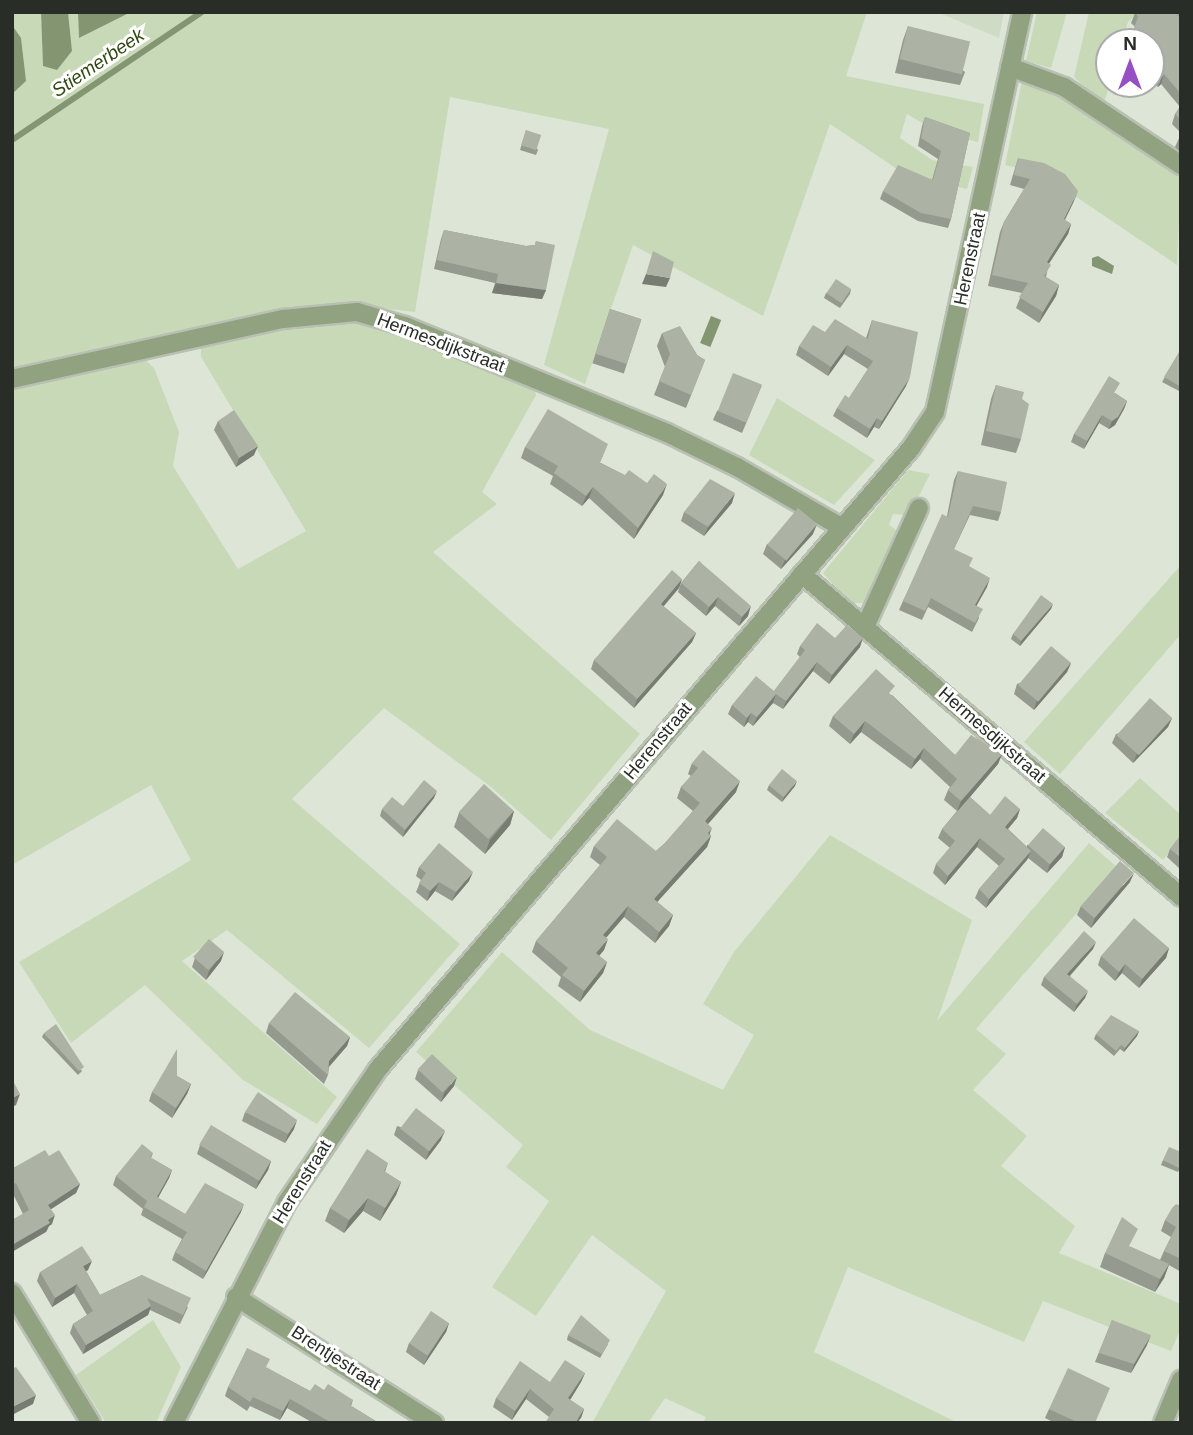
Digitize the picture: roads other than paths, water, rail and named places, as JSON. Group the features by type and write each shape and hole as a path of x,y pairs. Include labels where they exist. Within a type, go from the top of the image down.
{"street":[{"name":"Herenstraat","path":"174,1423 236,1297 287,1202 378,1069 911,448 941,399 1022,12"},
{"path":"1177,12 1181,16"},
{"path":"1010,67 1064,87 1181,165"},
{"name":"Hermesdijkstraat","path":"12,379 283,319 357,312 405,326 667,433 737,467 841,527"},
{"path":"864,629 903,525 919,508"},
{"name":"Hermesdijkstraat","path":"802,574 1181,897"},
{"path":"12,1293 90,1423"},
{"name":"Brentjestraat","path":"236,1297 434,1423"},
{"path":"1163,1423 1181,1380"}],"waterway":[{"name":"Stiemerbeek","path":"12,140 202,12"}]}
